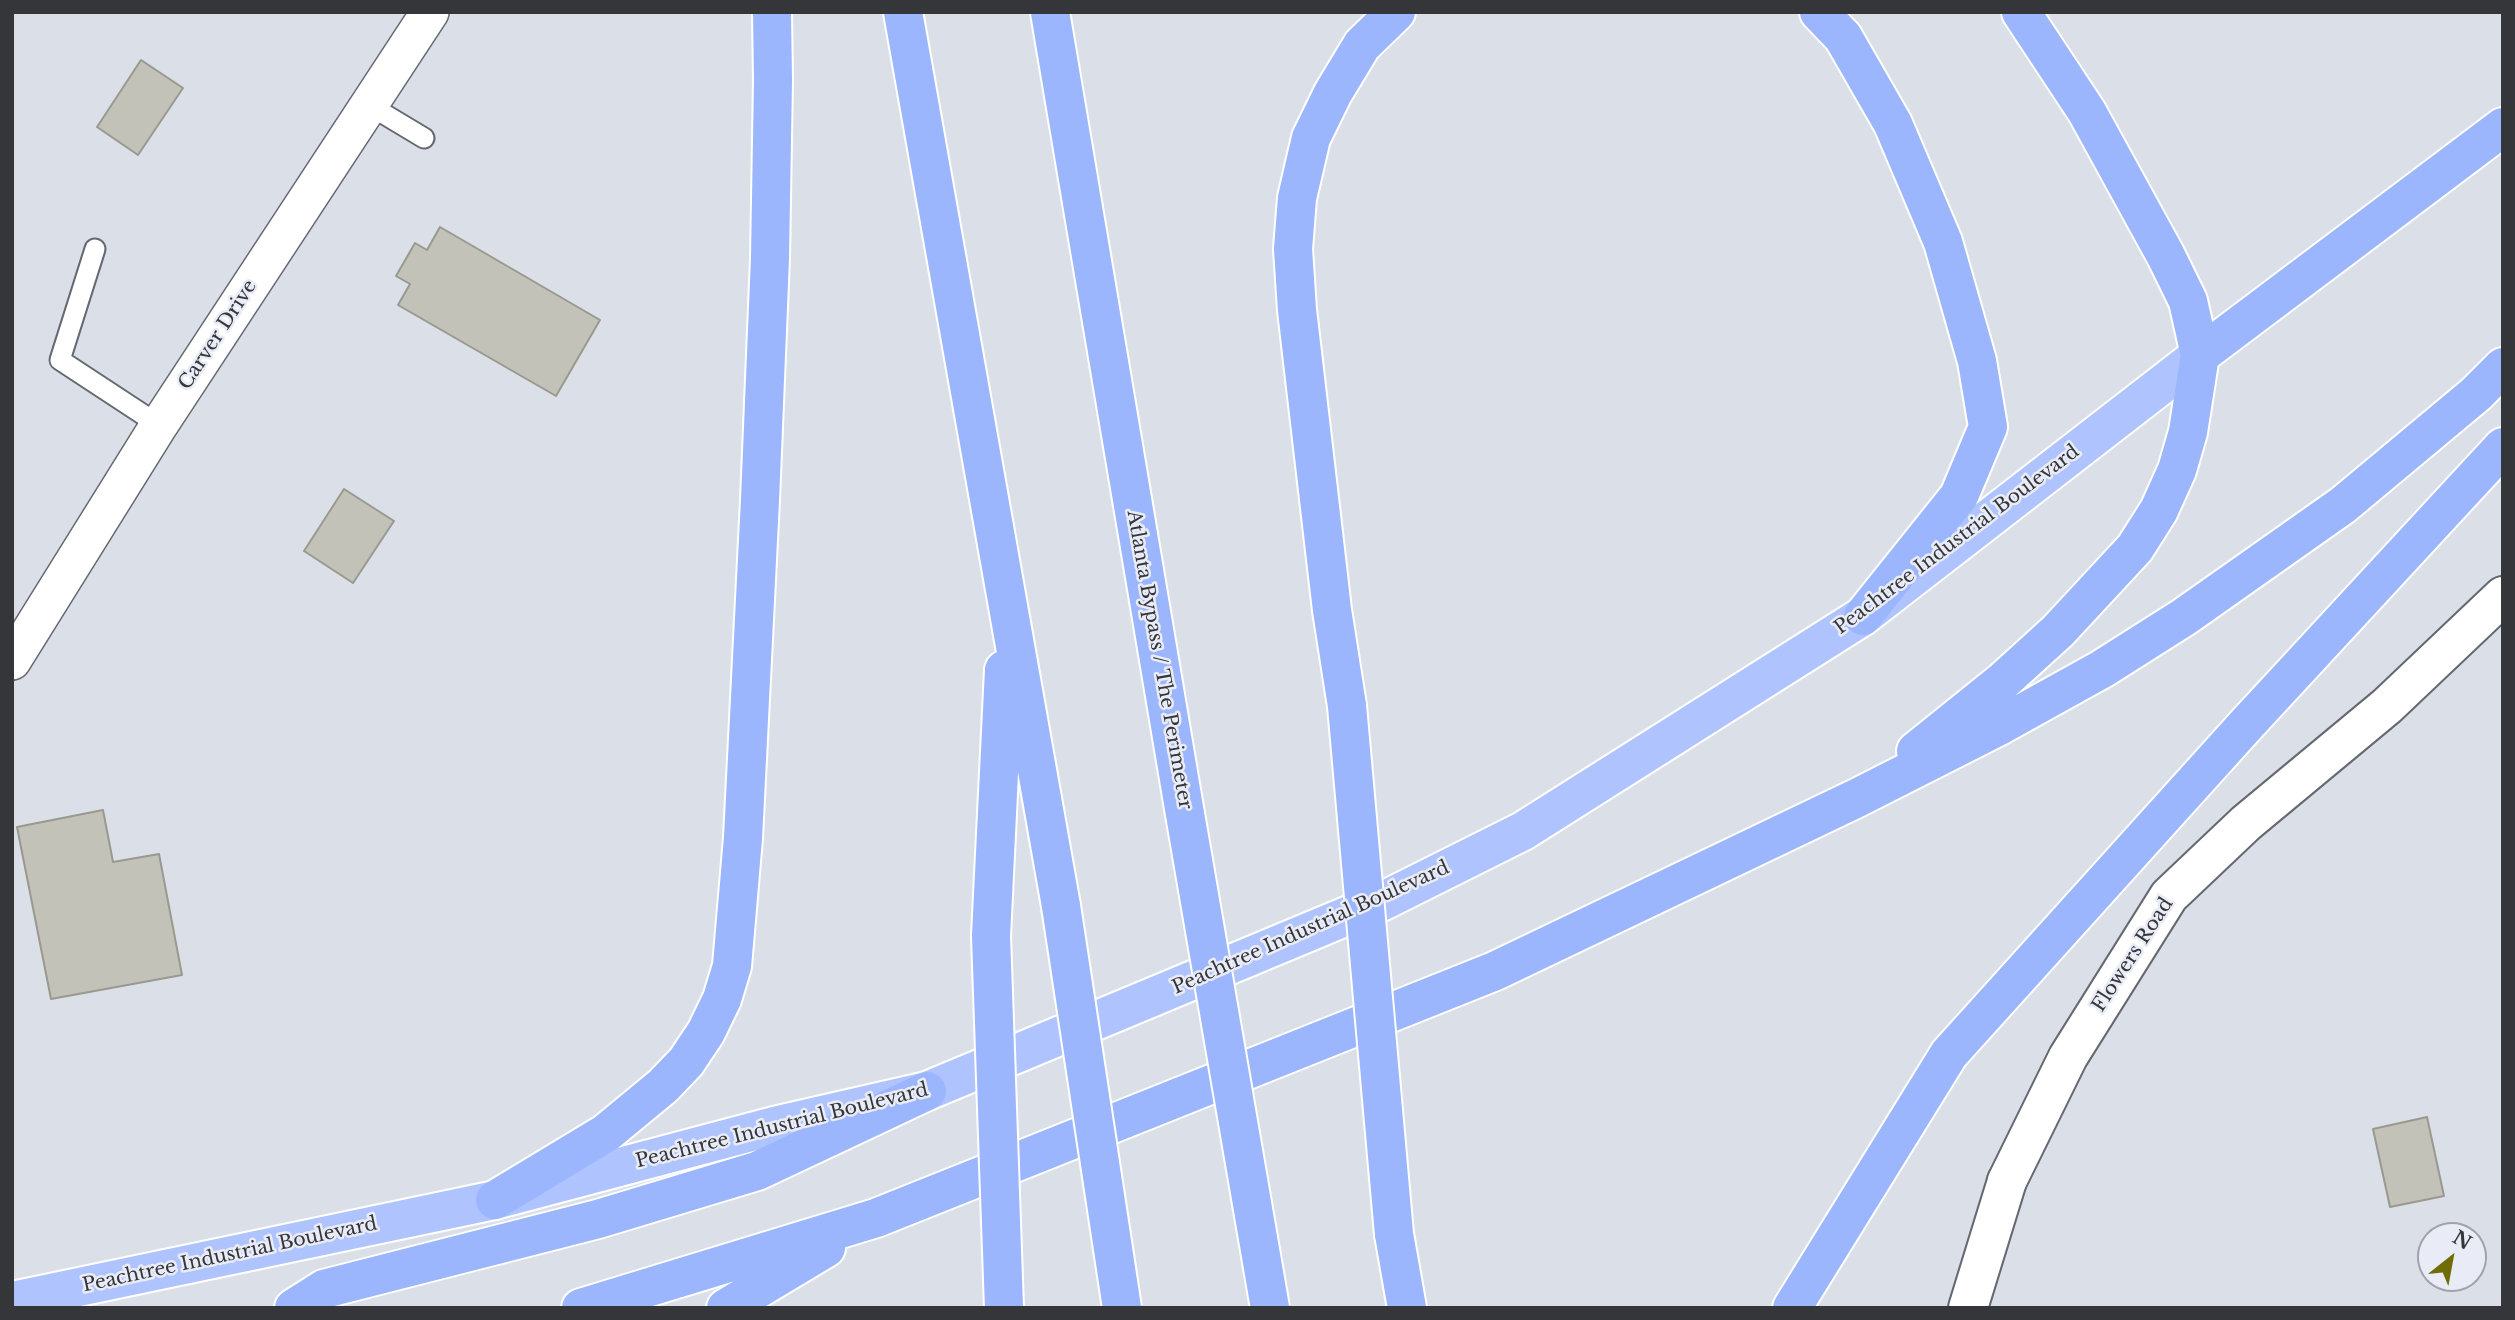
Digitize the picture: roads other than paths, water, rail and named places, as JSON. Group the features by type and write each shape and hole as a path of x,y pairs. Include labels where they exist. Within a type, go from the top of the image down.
{"highway":[{"path":"495,1200 606,1133 663,1086 686,1062 706,1032 722,999 732,966 743,838 760,500 770,258 772,12"},
{"path":"903,12 1061,905 1122,1308"},
{"name":"Atlanta Bypass / The Perimeter","path":"1050,12 1270,1308"},
{"path":"1396,12 1362,45 1311,138 1297,198 1293,249 1297,310 1332,610 1348,706 1394,1234 1407,1308"},
{"path":"1819,12 1843,37 1888,114 1942,242 1977,361 1988,427 1959,496 1863,615"},
{"path":"1857,799 2003,681 2103,584 2135,548 2160,510 2177,470 2188,432 2200,355 2188,301 2087,112 2021,12"},
{"name":"Peachtree Industrial Boulevard","path":"12,1301 495,1200 774,1126 927,1091 1383,901 1523,831 1863,615 2200,355 2503,127"},
{"path":"582,1308 876,1218 1495,971 1857,799 2001,725 2102,669 2196,609 2343,505 2476,394 2503,367"},
{"path":"1792,1308 1949,1054 2245,726 2503,447"},
{"path":"1004,1308 991,936 1007,601"},
{"path":"295,1308 324,1289 598,1219 757,1171 927,1091"},
{"path":"726,1308 876,1218"}],"main road":[{"name":"Flowers Road","path":"1968,1308 2007,1181 2068,1057 2169,896 2246,823 2386,706 2503,596"}],"street":[{"name":"Carver Drive","path":"12,661 159,425 430,12"}],"lane":[{"path":"369,105 424,138"},
{"path":"95,250 60,360 159,425"}]}
